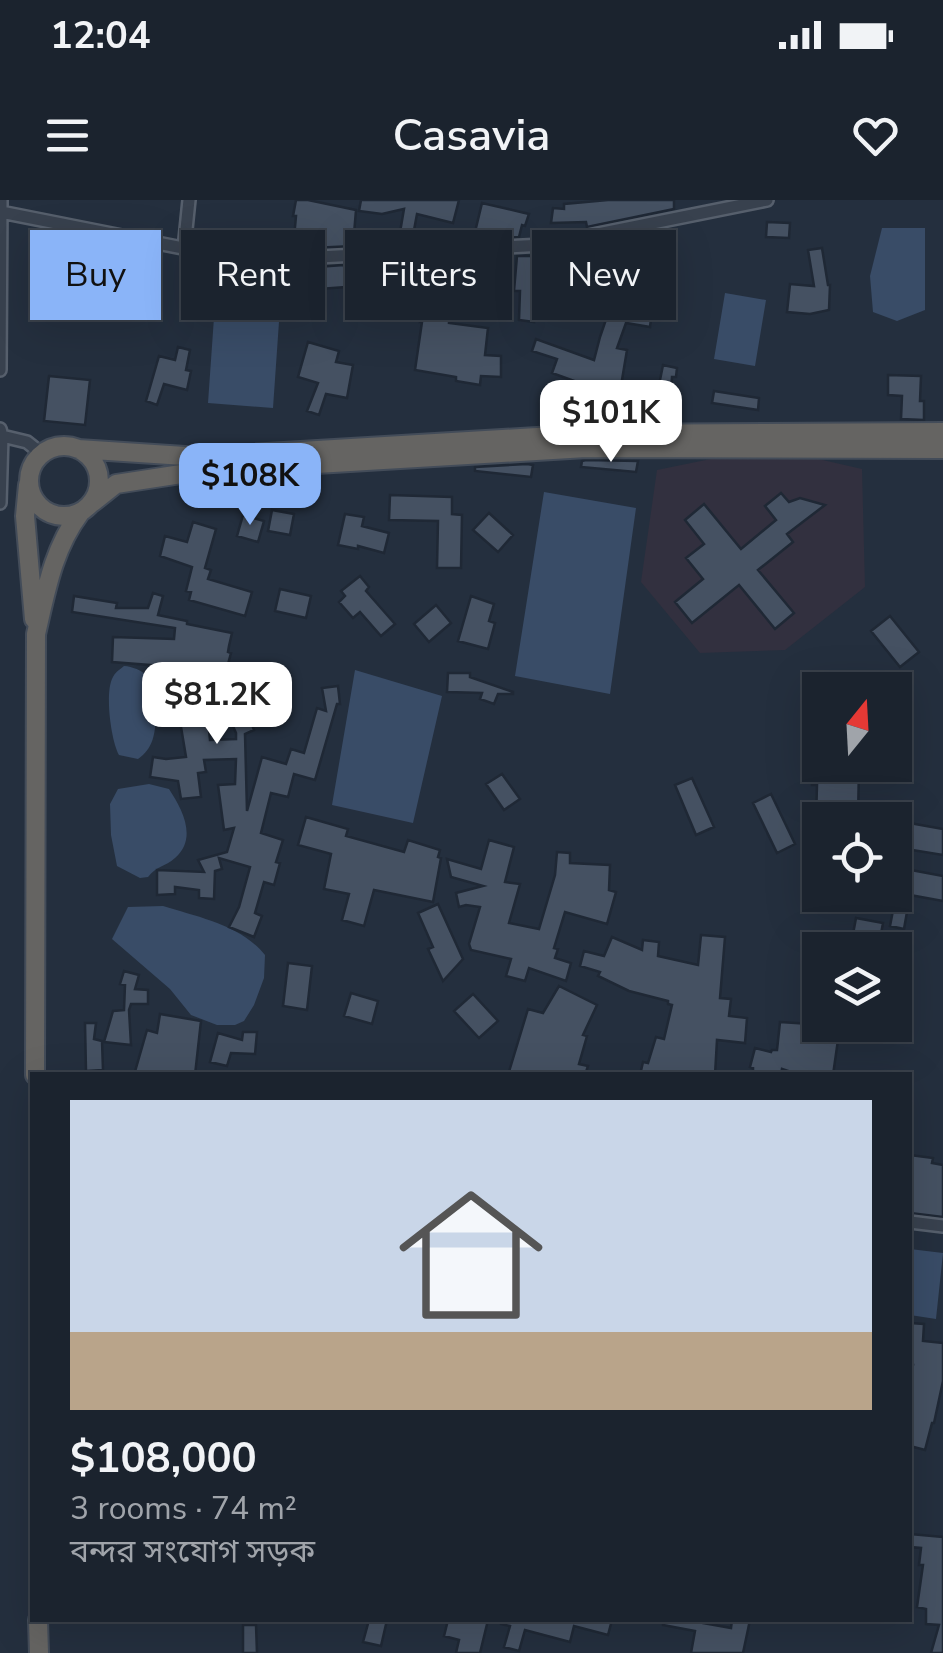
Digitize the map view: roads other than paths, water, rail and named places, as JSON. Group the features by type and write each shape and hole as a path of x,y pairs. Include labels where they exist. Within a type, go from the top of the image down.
{"highway":[{"path":"35,1072 36,634 25,516 32,468 42,454 60,446 200,458 586,434 943,432"},
{"path":"36,634 52,562 66,531 86,508 116,484 220,470 586,448 943,449"},
{"path":"30,476 30,487 39,506 58,516 69,516 86,508 99,484 98,473 94,463 78,449"},
{"path":"38,1622 38,1653"}],"street":[{"path":"0,370 2,200"},
{"path":"186,230 189,200"},
{"path":"325,257 543,245 767,200"},
{"path":"1,212 181,247"},
{"path":"0,503 1,433 27,442 42,454"},
{"path":"912,1222 943,1226"}],"water":[{"path":"882,228 925,228 925,310 897,321 873,312 870,276"},
{"path":"725,293 766,300 755,366 714,359"},
{"path":"214,320 279,320 273,408 208,403"},
{"path":"544,492 636,508 610,694 515,676"},
{"path":"124,666 149,677 159,694 152,741 138,759 119,755 111,729 110,686 114,675"},
{"path":"355,670 442,696 413,823 332,805"},
{"path":"149,784 169,789 183,814 187,833 175,858 148,877 140,878 117,866 110,804 118,789"},
{"path":"163,906 231,929 265,955 264,978 244,1021 217,1025 191,1015 170,989 112,939 128,907"},
{"path":"912,1249 943,1253 936,1319 912,1315"}]}
